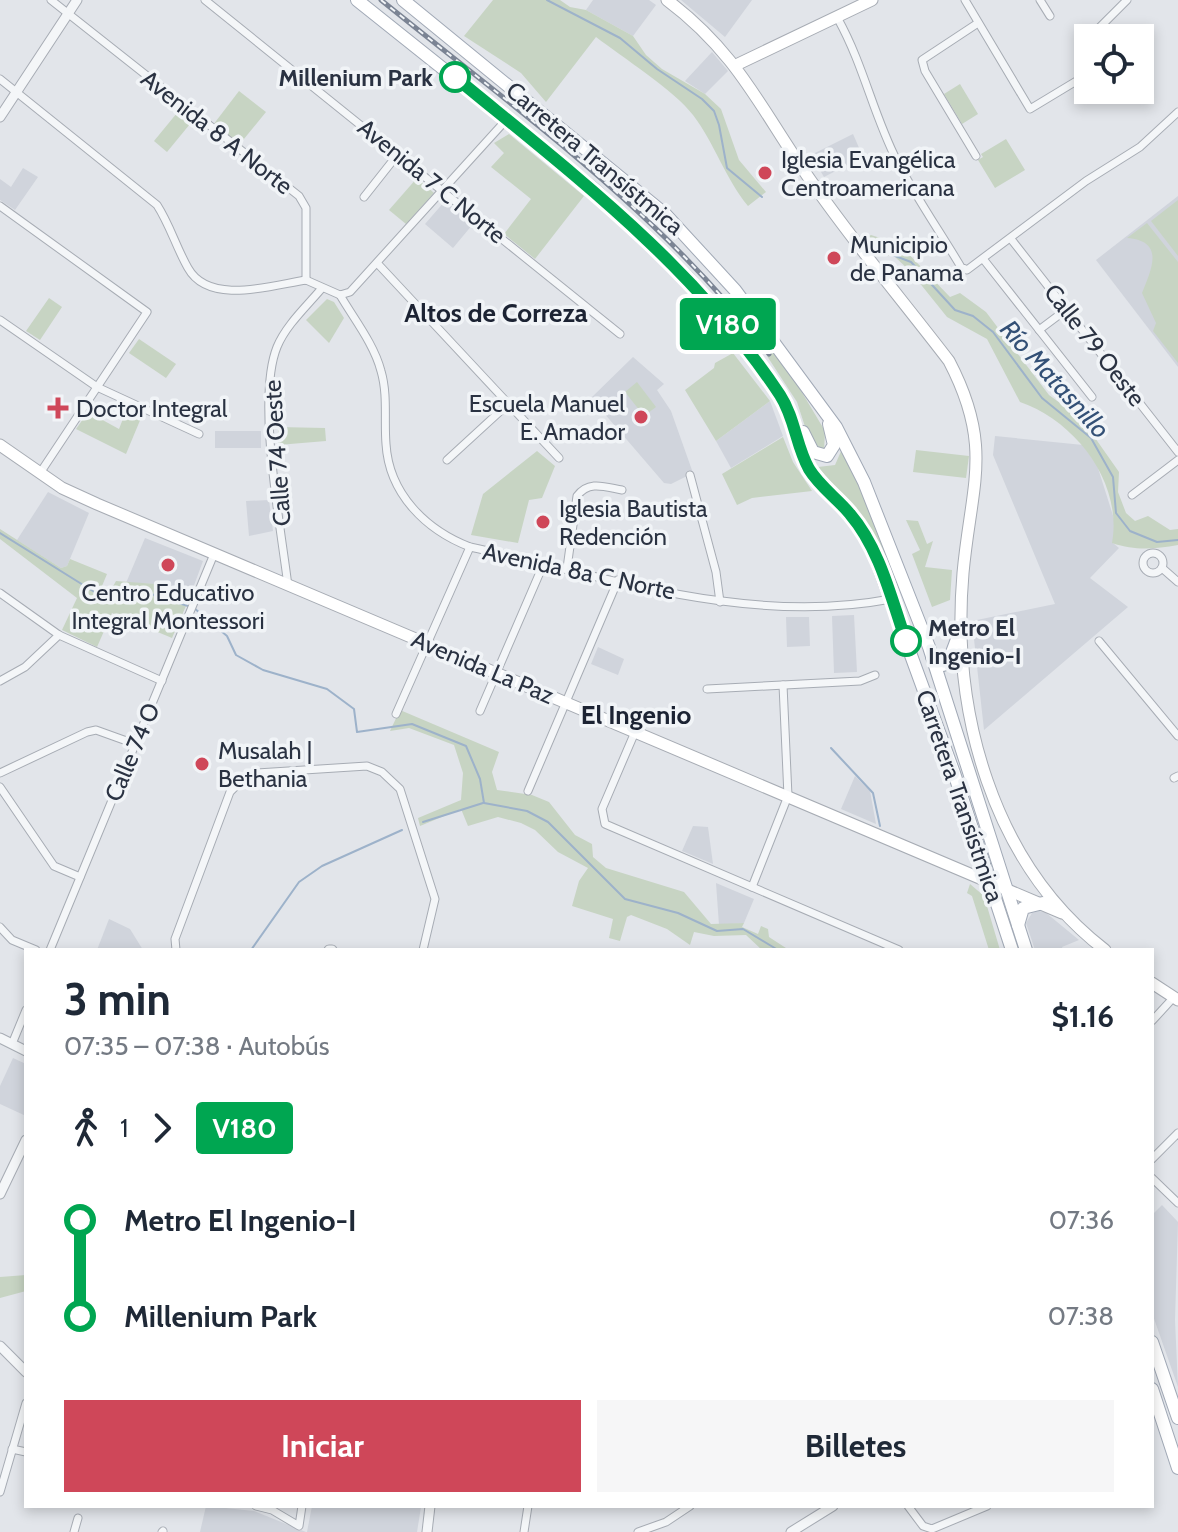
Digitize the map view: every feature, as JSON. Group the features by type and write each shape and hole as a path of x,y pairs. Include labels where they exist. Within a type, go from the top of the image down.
{"main road":[{"name":"Carretera Transístmica","path":"357,0 595,190 660,249 715,307 783,399 810,471 850,514 870,543 1011,948"},
{"name":"Carretera Transístmica","path":"403,0 666,215 735,290 847,444 932,657 1025,948"},
{"path":"667,0 711,36 736,65 812,183 949,361 963,388 978,444 975,499 964,570 962,626 973,730 988,785 1016,848 1062,913 1103,948"},
{"path":"736,65 838,19 872,0"},
{"path":"760,367 789,398 811,450 824,457 832,452 834,442 822,407"},
{"name":"Avenida La Paz","path":"0,445 62,488 1062,913"},
{"path":"932,657 943,665 948,663 962,626"},
{"path":"1018,928 1023,908 1043,903"},
{"path":"1154,984 1176,999"},
{"path":"1156,1368 1177,1411"},
{"path":"1154,1394 1178,1468"}],"street":[{"name":"Avenida 8 A Norte","path":"51,0 299,196 306,208 306,280"},
{"path":"0,117 77,0"},
{"name":"Avenida 7 C Norte","path":"205,0 620,334"},
{"path":"965,0 1030,109 1074,82"},
{"path":"1040,0 1050,16"},
{"path":"1103,24 1127,0"},
{"path":"838,19 859,56 872,105 897,161 967,270 1086,181 1140,147 1178,112"},
{"path":"976,156 922,65 925,55 978,23"},
{"path":"0,79 157,205 172,228 189,270 200,281 234,290 306,280 340,295 350,292 507,119"},
{"path":"364,197 398,154"},
{"path":"0,206 147,312 40,473"},
{"name":"Calle 79 Oeste","path":"1011,239 1178,452"},
{"path":"984,260 1092,397"},
{"path":"378,264 559,458"},
{"name":"Calle 74 Oeste","path":"288,586 271,436 271,369 279,342 322,288"},
{"name":"Avenida 8a C Norte","path":"340,295 381,371 386,445 402,493 437,533 470,547 720,602 797,609 891,599"},
{"path":"1039,330 1067,309"},
{"path":"0,320 97,387 125,403 199,434"},
{"path":"447,460 508,404"},
{"path":"1132,495 1178,460"},
{"path":"690,475 716,572 720,602"},
{"path":"567,568 577,496 584,487 593,485 622,490"},
{"path":"396,714 470,547"},
{"name":"Calle 74 O","path":"51,948 214,554"},
{"path":"480,711 544,563"},
{"path":"1162,568 1178,582"},
{"path":"528,791 618,580"},
{"path":"0,593 59,635 162,681"},
{"path":"0,681 25,667 59,635"},
{"path":"1099,641 1178,736"},
{"path":"707,689 860,681 875,675"},
{"path":"752,887 788,796 783,685"},
{"path":"0,773 96,730 135,744"},
{"path":"635,732 602,818 615,831 894,948"},
{"path":"176,948 175,939 234,788 257,773 367,766 382,772 400,789 435,899 423,948"},
{"path":"0,787 54,866 80,877"},
{"path":"0,927 12,940 31,948"},
{"path":"1154,1019 1176,999"},
{"path":"12,1044 24,1015"},
{"path":"0,1038 24,1050"},
{"path":"1154,1157 1178,1133"},
{"path":"0,1194 24,1144"},
{"path":"1154,1180 1178,1203"},
{"path":"1,1351 24,1370"},
{"path":"0,1492 24,1410"},
{"path":"1154,1423 1165,1430"},
{"path":"12,1449 24,1452"},
{"path":"264,1508 299,1526 302,1508"},
{"path":"427,1532 430,1508"},
{"path":"524,1532 528,1508"},
{"path":"638,1532 666,1522 687,1508"},
{"path":"791,1532 830,1508"},
{"path":"910,1508 923,1526 932,1529 982,1508"},
{"path":"74,1532 78,1518"}],"shaded area":[{"path":"593,0 649,0 656,5 633,36 586,10"},
{"path":"681,0 752,0 725,37"},
{"path":"712,52 728,71 705,94 685,81"},
{"path":"853,134 863,157 824,177 811,155"},
{"path":"23,168 38,177 15,210 0,200 0,179 11,187"},
{"path":"1178,196 1178,367 1096,260"},
{"path":"445,201 473,224 453,248 425,224"},
{"name":"Escuela Manuel E. Amador","path":"633,357 664,384 657,390 671,411 693,473 671,484 664,483 591,398"},
{"path":"770,401 783,436 731,468 716,441"},
{"path":"215,431 261,431 261,448 215,448"},
{"path":"995,436 1083,445 1097,465 1116,525 1113,543 1119,548 1090,578 1128,607 984,730 972,621 1055,604 993,455"},
{"path":"48,492 89,513 67,566 61,568 17,540"},
{"path":"269,500 273,531 249,536 246,501"},
{"name":"Centro Educativo Integral Montessori","path":"145,538 203,561 189,599 156,584 126,583"},
{"path":"854,615 857,672 834,673 832,616"},
{"path":"786,617 809,617 810,646 787,647"},
{"path":"598,647 624,659 618,675 591,664"},
{"path":"855,776 870,791 876,824 841,809"},
{"path":"693,826 708,827 713,864 682,851"},
{"path":"716,883 754,899 744,923 719,925"},
{"path":"1045,912 1079,940 1062,948 1034,948 1026,923 1032,913"},
{"path":"109,919 130,929 142,948 98,948"},
{"path":"13,1058 24,1063 24,1115 0,1104 0,1086"},
{"path":"1162,1205 1178,1222 1175,1320 1178,1387 1154,1319 1154,1213"},
{"path":"206,1508 225,1508 254,1511 306,1532 200,1532"},
{"path":"312,1508 421,1508 417,1532 307,1532"}],"green space":[{"path":"493,0 560,0 570,7 586,10 633,36 646,55 662,69 705,94 721,109 739,160 766,192 748,206 701,126 685,106 596,37 546,102 521,73 464,36"},
{"path":"960,84 978,114 962,124 944,94"},
{"path":"239,91 266,112 239,145 213,125"},
{"path":"177,113 190,124 167,152 154,141"},
{"path":"509,134 584,196 535,259 504,234 531,199 491,167 504,153 494,143"},
{"path":"1006,139 1025,170 995,188 978,160 983,157 981,154"},
{"path":"417,178 434,193 406,224 389,210"},
{"path":"1178,200 1178,256 1151,221"},
{"path":"1147,223 1178,262 1178,363 1153,331 1156,323 1142,293 1151,266 1151,251 1139,240 1127,238"},
{"path":"871,235 899,244 950,297 960,293 986,312 1049,395 1075,414 1119,472 1118,492 1126,513 1135,521 1148,516 1170,530 1178,529 1178,545 1145,548 1112,543 1110,498 1091,457 1059,423 1020,402 987,339 947,317 910,271 894,256 881,255 867,237"},
{"path":"49,298 62,307 40,340 26,331"},
{"path":"327,299 334,302 344,318 329,343 306,320"},
{"path":"139,339 176,364 166,378 129,353"},
{"path":"776,349 825,431 824,452 810,442 797,402 767,356"},
{"path":"733,353 770,401 716,441 685,390 714,368 715,363"},
{"path":"637,382 656,407 644,416 625,392"},
{"path":"126,411 141,418 126,454 76,429 88,412 119,429"},
{"path":"278,427 325,428 326,441 278,445"},
{"path":"783,437 793,462 812,491 752,498 737,505 722,474"},
{"path":"842,449 895,579 864,520 818,467 835,465"},
{"path":"916,450 969,456 966,478 913,472"},
{"path":"537,451 555,466 542,498 529,500 518,543 471,535 483,494"},
{"path":"906,520 918,521 927,544 933,541 925,567 952,570 950,600 932,607 912,554 920,550"},
{"path":"0,529 61,568 67,566 70,559 107,574 102,586 111,590 116,581 156,584 189,599 172,638 112,613 97,647 62,630 77,598 0,539"},
{"path":"400,710 499,752 492,772 497,790 532,795 549,802 575,835 592,844 593,857 606,868 684,892 711,924 744,923 742,927 758,934 761,926 768,929 769,937 786,948 760,948 746,935 714,936 694,932 690,945 667,929 631,915 627,917 620,941 609,938 613,919 572,906 579,881 588,868 558,852 535,830 498,817 468,826 461,809 420,826 418,818 461,800 463,773 454,745 409,728 390,731"},
{"path":"970,884 984,896 999,948 988,948 972,896 967,893"},
{"path":"24,1275 24,1292 0,1298 0,1277"}],"waterway":[{"name":"Río Matasnillo","path":"547,0 620,38 657,69 702,99 714,111 727,168 762,197"},
{"name":"Río Matasnillo","path":"877,249 911,262 955,310 973,316 993,332 1042,398 1091,438 1113,477 1116,513 1130,531 1157,542 1178,540"},
{"path":"0,533 96,593 116,593 126,586 188,606"},
{"path":"194,608 227,636 236,655 263,670 327,689 354,709 357,732 412,724 466,746 480,779 484,803 527,811 548,822 625,899 678,913 717,931 743,929 775,948"},
{"path":"831,748 873,793 880,826"},
{"path":"423,822 483,803"},
{"path":"252,948 299,882 322,866 402,830"}],"railway":[{"path":"381,0 536,124 635,209 727,303 769,354"}],"bus line":[{"name":"V180","path":"455,77 595,190 660,249 739,336 783,399 810,471 850,514 870,543 906,641"}],"place":[{"name":"Millenium Park","path":"455,77"},
{"name":"Iglesia Evangélica Centroamericana","path":"765,173"},
{"name":"Municipio de Panama","path":"834,258"},
{"name":"Doctor Integral","path":"58,408"},
{"name":"Escuela Manuel E. Amador","path":"641,417"},
{"name":"Iglesia Bautista Redención","path":"543,522"},
{"name":"Centro Educativo Integral Montessori","path":"168,565"},
{"name":"Metro El Ingenio-I","path":"906,641"},
{"name":"Musalah | Bethania","path":"202,764"}],"district":[{"name":"Altos de Correza","path":"496,313"},
{"name":"El Ingenio","path":"636,715"}]}
